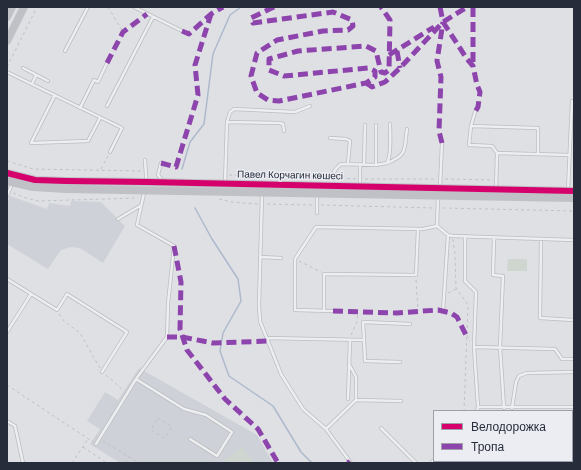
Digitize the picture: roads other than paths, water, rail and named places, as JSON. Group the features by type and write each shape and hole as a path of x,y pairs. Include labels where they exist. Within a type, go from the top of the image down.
{"street":[{"path":"7,17 12,7"},
{"path":"7,41 24,7"},
{"name":"Павел Корчагин көшесі","path":"7,173 35,180 145,190"},
{"name":"Павел Корчагин көшесі","path":"10,182 32,187 66,189 145,190 164,186 225,184 360,186 374,191"},
{"name":"Павел Корчагин көшесі","path":"164,186 262,192 317,193 374,191 496,193 571,191"},
{"name":"Павел Корчагин көшесі","path":"496,193 574,198"}],"lane":[{"path":"66,51 88,7"},
{"path":"134,7 182,31"},
{"path":"108,106 153,17"},
{"path":"80,108 94,80 98,82 107,63"},
{"path":"23,68 48,81"},
{"path":"7,72 122,128 110,152"},
{"path":"32,84 36,75"},
{"path":"55,95 31,143 88,141 100,118"},
{"path":"571,191 569,155 572,101"},
{"path":"225,184 227,122 230,112 234,109 295,112 310,106"},
{"path":"475,112 471,126 469,145 492,146 498,153 496,193"},
{"path":"227,122 280,123 283,124 284,132"},
{"path":"387,163 389,160 390,124"},
{"path":"364,164 365,125"},
{"path":"376,125 376,165"},
{"path":"471,126 538,128 538,154"},
{"path":"331,186 335,169 341,164 376,165 397,159 404,153 407,128"},
{"path":"330,138 346,139 350,141 348,163"},
{"path":"437,226 442,143"},
{"path":"498,153 569,155"},
{"path":"96,444 136,379 167,336 168,304 174,246 137,225 140,206 145,190 145,160"},
{"path":"161,163 158,174 164,186"},
{"path":"360,164 360,186"},
{"path":"7,196 10,182"},
{"path":"262,192 259,305 260,321 281,374 303,409 326,429 351,463"},
{"path":"317,193 317,213"},
{"path":"118,219 140,206"},
{"path":"333,310 295,310 294,259 316,226 423,229 437,226"},
{"path":"437,226 448,235 453,236 574,240"},
{"path":"324,310 324,274 416,275 418,229"},
{"path":"442,311 448,235"},
{"path":"465,236 465,281 476,292 474,346 477,410"},
{"path":"494,238 493,275 503,276 500,347 504,408"},
{"path":"541,239 540,318 574,320"},
{"path":"261,257 281,258"},
{"path":"7,279 57,310 67,294 127,332 102,372"},
{"path":"7,332 31,294"},
{"path":"400,362 365,361 364,322 410,324"},
{"path":"268,338 364,340"},
{"path":"348,399 350,340"},
{"path":"474,346 555,349 562,359 574,359"},
{"path":"349,364 356,377 356,400"},
{"path":"512,408 516,382 519,376 527,373 574,372"},
{"path":"136,379 184,409 206,415 232,432 217,456 190,439"},
{"path":"326,429 356,400 401,401"},
{"path":"478,407 542,409 574,407"},
{"path":"7,421 15,426 22,463"},
{"path":"381,428 416,463"}],"waterway":[{"path":"182,169 190,142 204,124 213,54 230,15 241,7"},
{"path":"195,208 212,239 238,279 241,301 223,333 220,351 229,376 273,406 301,452 312,463"}]}
